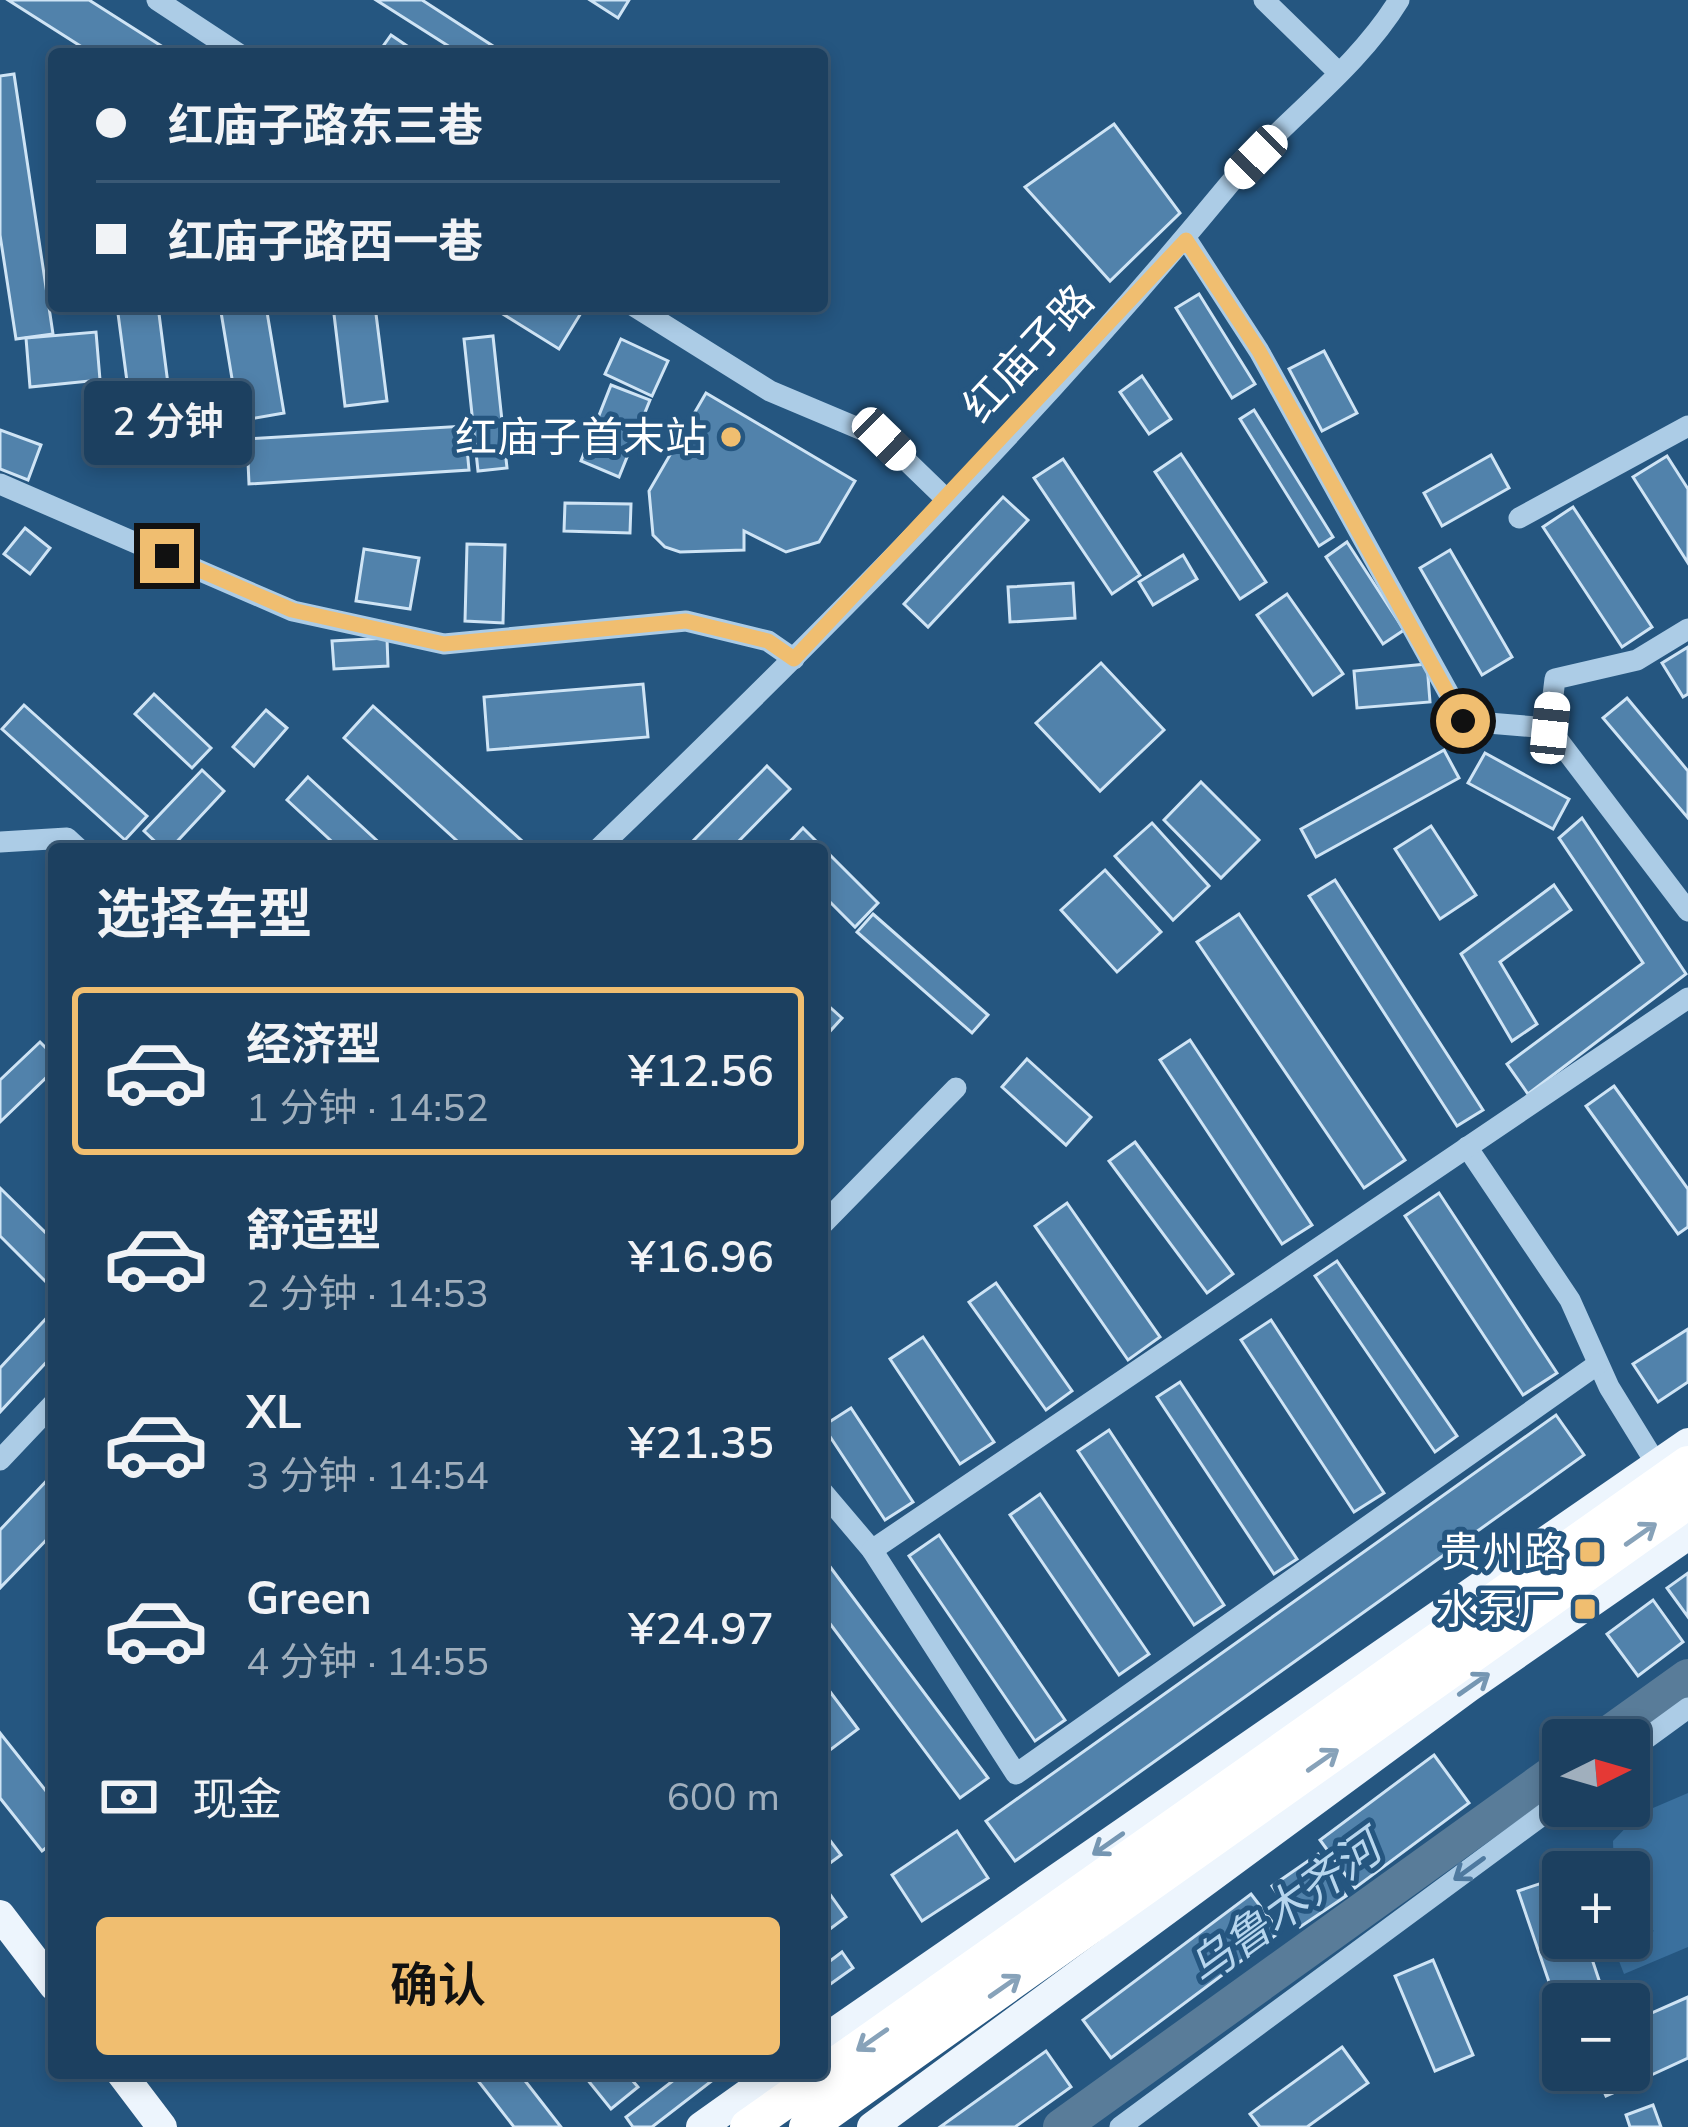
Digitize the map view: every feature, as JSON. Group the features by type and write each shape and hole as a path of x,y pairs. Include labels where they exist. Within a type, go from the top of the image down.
{"highway":[{"path":"828,2070 1672,1464"},
{"path":"807,2127 1688,1501"},
{"path":"748,2127 815,2079"}],"main road":[{"path":"828,2037 1672,1464 1688,1443"},
{"path":"872,2127 1469,1687 1688,1535"},
{"path":"0,1915 48,1978"},
{"path":"126,2079 162,2127"},
{"path":"701,2127 769,2079"}],"street":[{"path":"157,0 230,48"},
{"path":"1264,0 1338,72"},
{"name":"红庙子路","path":"604,843 794,659 946,499 1186,240 1228,185 1338,72 1399,0"},
{"path":"1186,240 1259,351 1463,721 1550,728"},
{"path":"644,312 770,391 884,439 946,499"},
{"path":"1519,518 1688,426"},
{"path":"0,484 292,610 444,644 686,621 768,641 794,659"},
{"path":"1688,628 1637,661 1555,679 1550,728 1688,911"},
{"path":"0,842 67,838 72,843"},
{"path":"872,1550 1688,998"},
{"path":"828,1219 956,1088"},
{"path":"1467,1147 1570,1300 1598,1364 1672,1464"},
{"path":"828,1498 872,1550 1016,1774 1598,1364"},
{"path":"0,1460 48,1408"},
{"path":"1650,1736 1688,1708"},
{"path":"1120,2127 1542,1816"}],"shaded area":[{"path":"1688,1793 1688,1947 1624,1974 1618,1959 1650,1959 1650,1933 1654,1931 1650,1928 1650,1851 1613,1851 1613,1841 1626,1827 1650,1827 1650,1809"}],"building":[{"path":"8,0 89,0 165,48 84,48"},
{"path":"376,0 422,0 493,46 452,48"},
{"path":"590,0 629,0 618,18"},
{"path":"391,35 410,48 382,48"},
{"path":"14,74 53,334 16,339 0,235 0,76"},
{"path":"1114,124 1180,213 1110,281 1025,187"},
{"path":"1199,294 1255,384 1232,398 1176,308"},
{"path":"118,312 159,312 168,384 128,389"},
{"path":"221,312 267,312 284,413 239,421"},
{"path":"334,312 376,312 387,401 345,406"},
{"path":"500,312 580,312 559,349"},
{"path":"96,332 100,380 30,387 26,338"},
{"path":"493,336 507,468 478,471 464,339"},
{"path":"621,339 668,361 652,396 605,374"},
{"path":"1324,351 1357,413 1322,431 1289,369"},
{"path":"1142,376 1171,419 1149,434 1120,392"},
{"path":"212,382 217,436 135,442 131,389"},
{"path":"611,385 650,400 619,477 581,461"},
{"name":"红庙子首末站","path":"706,393 855,481 819,542 786,552 744,531 744,550 680,552 665,547 653,535 649,491"},
{"path":"1254,410 1333,537 1319,546 1240,419"},
{"path":"465,426 469,470 249,484 247,439"},
{"path":"0,430 41,445 28,480 0,469"},
{"path":"1181,454 1266,582 1240,599 1155,472"},
{"path":"1491,455 1509,488 1442,526 1424,493"},
{"path":"1667,456 1688,489 1688,563 1633,477"},
{"path":"1063,459 1140,575 1112,594 1034,478"},
{"path":"1003,497 1028,520 928,627 904,604"},
{"path":"565,503 631,504 630,533 564,531"},
{"path":"1573,507 1652,627 1622,647 1543,527"},
{"path":"25,528 50,548 30,574 4,554"},
{"path":"1347,542 1404,630 1383,644 1326,557"},
{"path":"467,544 505,545 503,623 465,621"},
{"path":"364,549 419,558 410,609 356,601"},
{"path":"1450,550 1512,657 1482,675 1420,568"},
{"path":"1183,555 1197,579 1153,605 1139,582"},
{"path":"1073,583 1075,618 1010,622 1008,587"},
{"path":"1287,594 1343,674 1313,695 1257,615"},
{"path":"387,638 388,666 334,669 332,641"},
{"path":"1688,647 1688,694 1683,697 1662,663"},
{"path":"1101,663 1164,730 1100,791 1036,723"},
{"path":"1427,664 1430,702 1357,708 1354,671"},
{"path":"643,684 648,737 488,750 484,697"},
{"path":"154,694 211,748 192,768 135,714"},
{"path":"1627,698 1688,771 1688,818 1603,718"},
{"path":"24,705 147,816 125,840 2,729"},
{"path":"373,706 524,843 459,843 344,738"},
{"path":"266,710 287,728 254,766 233,747"},
{"path":"1444,750 1459,778 1316,857 1301,829"},
{"path":"1485,753 1569,799 1553,829 1468,783"},
{"path":"767,766 790,789 737,843 691,843"},
{"path":"202,770 224,791 176,843 157,843 144,831"},
{"path":"308,777 380,843 334,843 287,800"},
{"path":"1201,782 1259,840 1221,878 1164,820"},
{"path":"1582,818 1686,974 1528,1094 1507,1064 1643,963 1559,838"},
{"path":"1152,823 1209,886 1173,920 1115,856"},
{"path":"1431,826 1476,895 1440,919 1395,849"},
{"path":"803,828 818,843 789,843"},
{"path":"828,853 878,903 855,927 828,900"},
{"path":"1105,870 1161,932 1117,972 1061,910"},
{"path":"1335,880 1483,1110 1457,1126 1309,896"},
{"path":"1554,885 1571,910 1500,962 1537,1024 1512,1041 1461,954"},
{"path":"873,914 988,1015 972,1033 857,932"},
{"path":"1239,914 1405,1160 1364,1188 1197,942"},
{"path":"828,1005 842,1018 828,1033"},
{"path":"1190,1040 1312,1225 1282,1244 1160,1060"},
{"path":"40,1042 48,1050 48,1076 0,1122 0,1080"},
{"path":"1027,1059 1091,1117 1066,1145 1002,1087"},
{"path":"1614,1086 1688,1189 1688,1227 1678,1234 1586,1106"},
{"path":"1135,1142 1233,1274 1207,1293 1109,1161"},
{"path":"0,1188 48,1235 48,1282 47,1283 0,1236"},
{"path":"1439,1193 1557,1373 1523,1395 1405,1216"},
{"path":"1067,1203 1160,1337 1128,1360 1035,1226"},
{"path":"1337,1261 1457,1436 1435,1452 1315,1276"},
{"path":"996,1283 1072,1391 1046,1410 969,1302"},
{"path":"48,1316 48,1360 0,1412 0,1368"},
{"path":"1271,1320 1384,1493 1354,1512 1241,1340"},
{"path":"1688,1329 1688,1382 1658,1402 1633,1364"},
{"path":"923,1337 994,1442 960,1464 890,1359"},
{"path":"1180,1382 1297,1559 1274,1574 1157,1397"},
{"path":"851,1408 913,1502 885,1520 828,1434 828,1423"},
{"path":"1556,1415 1584,1455 1015,1861 986,1821"},
{"path":"1109,1430 1224,1605 1194,1625 1078,1451"},
{"path":"48,1479 48,1538 0,1588 0,1530"},
{"path":"1040,1494 1149,1654 1119,1675 1010,1515"},
{"path":"939,1535 1065,1720 1035,1741 909,1556"},
{"path":"828,1564 988,1778 960,1798 828,1621"},
{"path":"1688,1573 1688,1617 1667,1588"},
{"path":"1653,1600 1683,1642 1638,1676 1607,1634"},
{"path":"828,1689 858,1729 828,1748"},
{"path":"0,1733 48,1793 48,1846 42,1851 0,1798"},
{"path":"1434,1755 1469,1803 1355,1888 1320,1840"},
{"path":"957,1831 988,1878 922,1921 892,1875"},
{"path":"828,1838 841,1855 828,1865"},
{"path":"1318,1854 1346,1896 1300,1927 1272,1886"},
{"path":"1542,1883 1542,1959 1592,1959 1600,1983 1549,1983 1518,1891"},
{"path":"828,1892 846,1917 828,1930"},
{"path":"1251,1894 1280,1932 1111,2058 1083,2020"},
{"path":"842,1952 853,1968 828,1986 828,1962"},
{"path":"1433,1960 1473,2055 1435,2071 1395,1976"},
{"path":"1688,1997 1688,2058 1650,2076 1650,2014"},
{"path":"1342,2047 1368,2083 1307,2127 1260,2127 1250,2114"},
{"path":"1046,2051 1071,2087 1015,2127 940,2127"},
{"path":"477,2079 524,2079 561,2127 514,2127"},
{"path":"587,2079 631,2079 638,2087 611,2109"},
{"path":"675,2079 714,2079 652,2127 633,2127 626,2117"},
{"path":"1653,2105 1661,2127 1630,2127 1626,2115"}],"waterway":[{"name":"乌鲁木齐河","path":"1629,1719 1688,1677"},
{"name":"乌鲁木齐河","path":"1061,2127 1542,1781"}],"place":[{"name":"红庙子首末站","path":"731,437"},
{"name":"贵州路","path":"1590,1552"},
{"name":"水泵厂","path":"1585,1609"}],"route":[{"path":"167,556 292,610 444,644 686,621 768,641 794,659 1186,240 1259,351 1463,721"}]}
